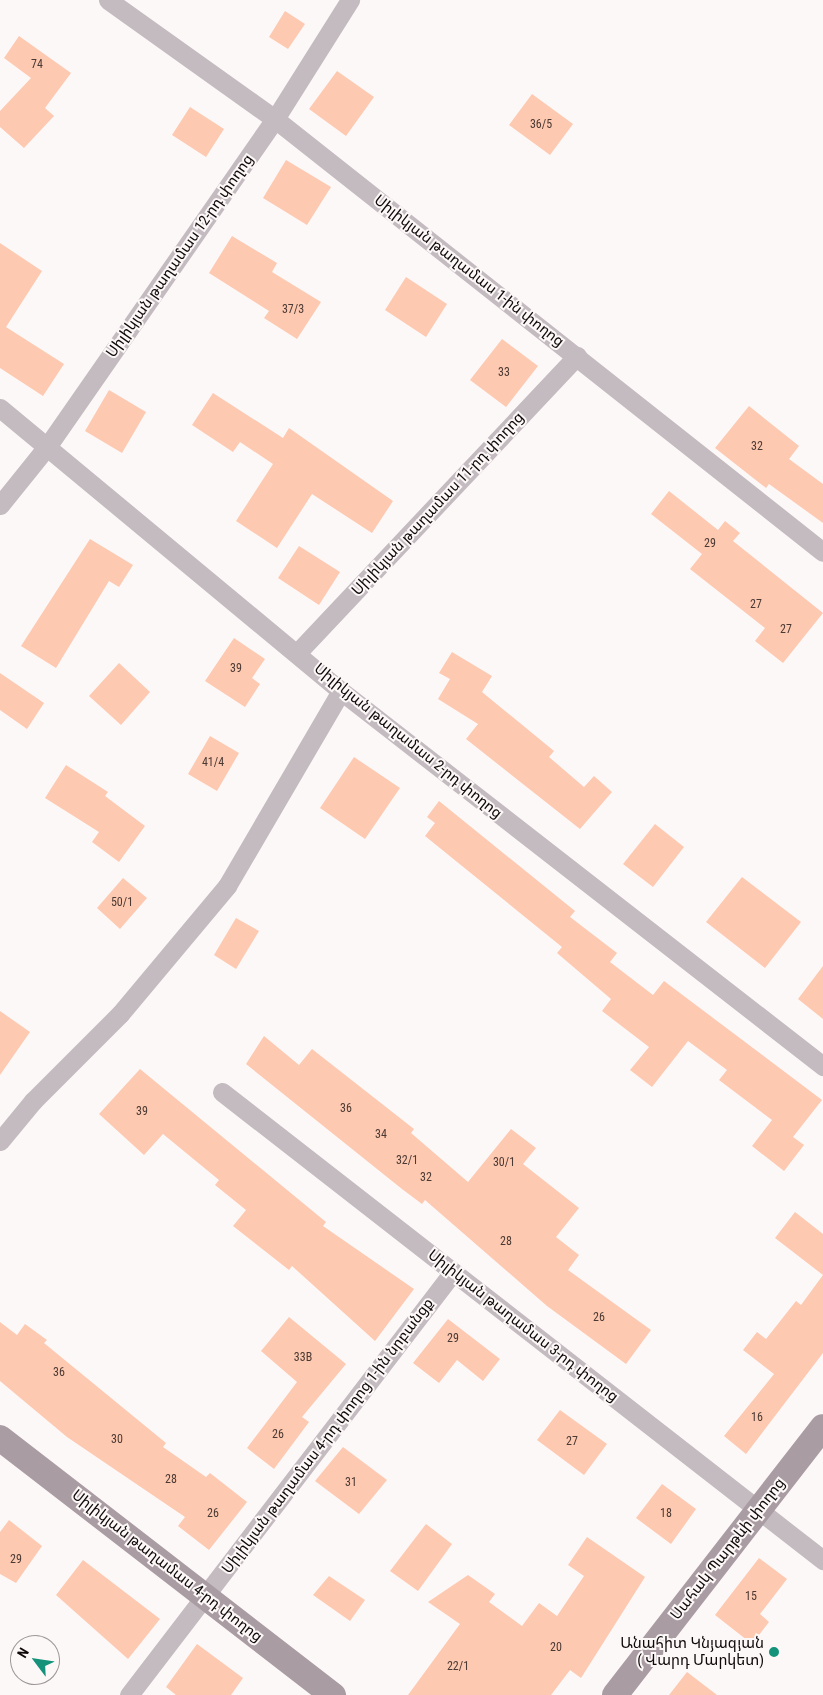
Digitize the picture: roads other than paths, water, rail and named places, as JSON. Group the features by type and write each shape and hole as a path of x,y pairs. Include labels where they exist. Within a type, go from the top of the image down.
{"main road":[{"name":"Սահակ Պարթևի փողոց","path":"615,1695 823,1428"},
{"name":"Սիլիկյան թաղամաս 4-րդ փողոց","path":"0,1438 208,1596 333,1695"}],"street":[{"name":"Սիլիկյան թաղամաս 1-ին փողոց","path":"108,0 275,119 823,552"},
{"name":"Սիլիկյան թաղամաս 12-րդ փողոց","path":"0,505 49,444 275,119 350,0"},
{"name":"Սիլիկյան թաղամաս 11-րդ փողոց","path":"298,652 577,356"},
{"name":"Սիլիկյան թաղամաս 2-րդ փողոց","path":"0,408 49,444 298,652 341,691 823,1066"},
{"path":"0,1142 33,1101 120,1014 227,886 341,691"},
{"name":"Սիլիկյան թաղամաս 3-րդ փողոց","path":"222,1092 823,1560"},
{"name":"Սիլիկյան թաղամաս 4-րդ փողոց 1-ին նրբանցք","path":"129,1695 208,1596 453,1272"}],"place":[{"name":"Անահիտ Կնյազյան ( Վարդ Մարկետ)","path":"774,1652"}]}
